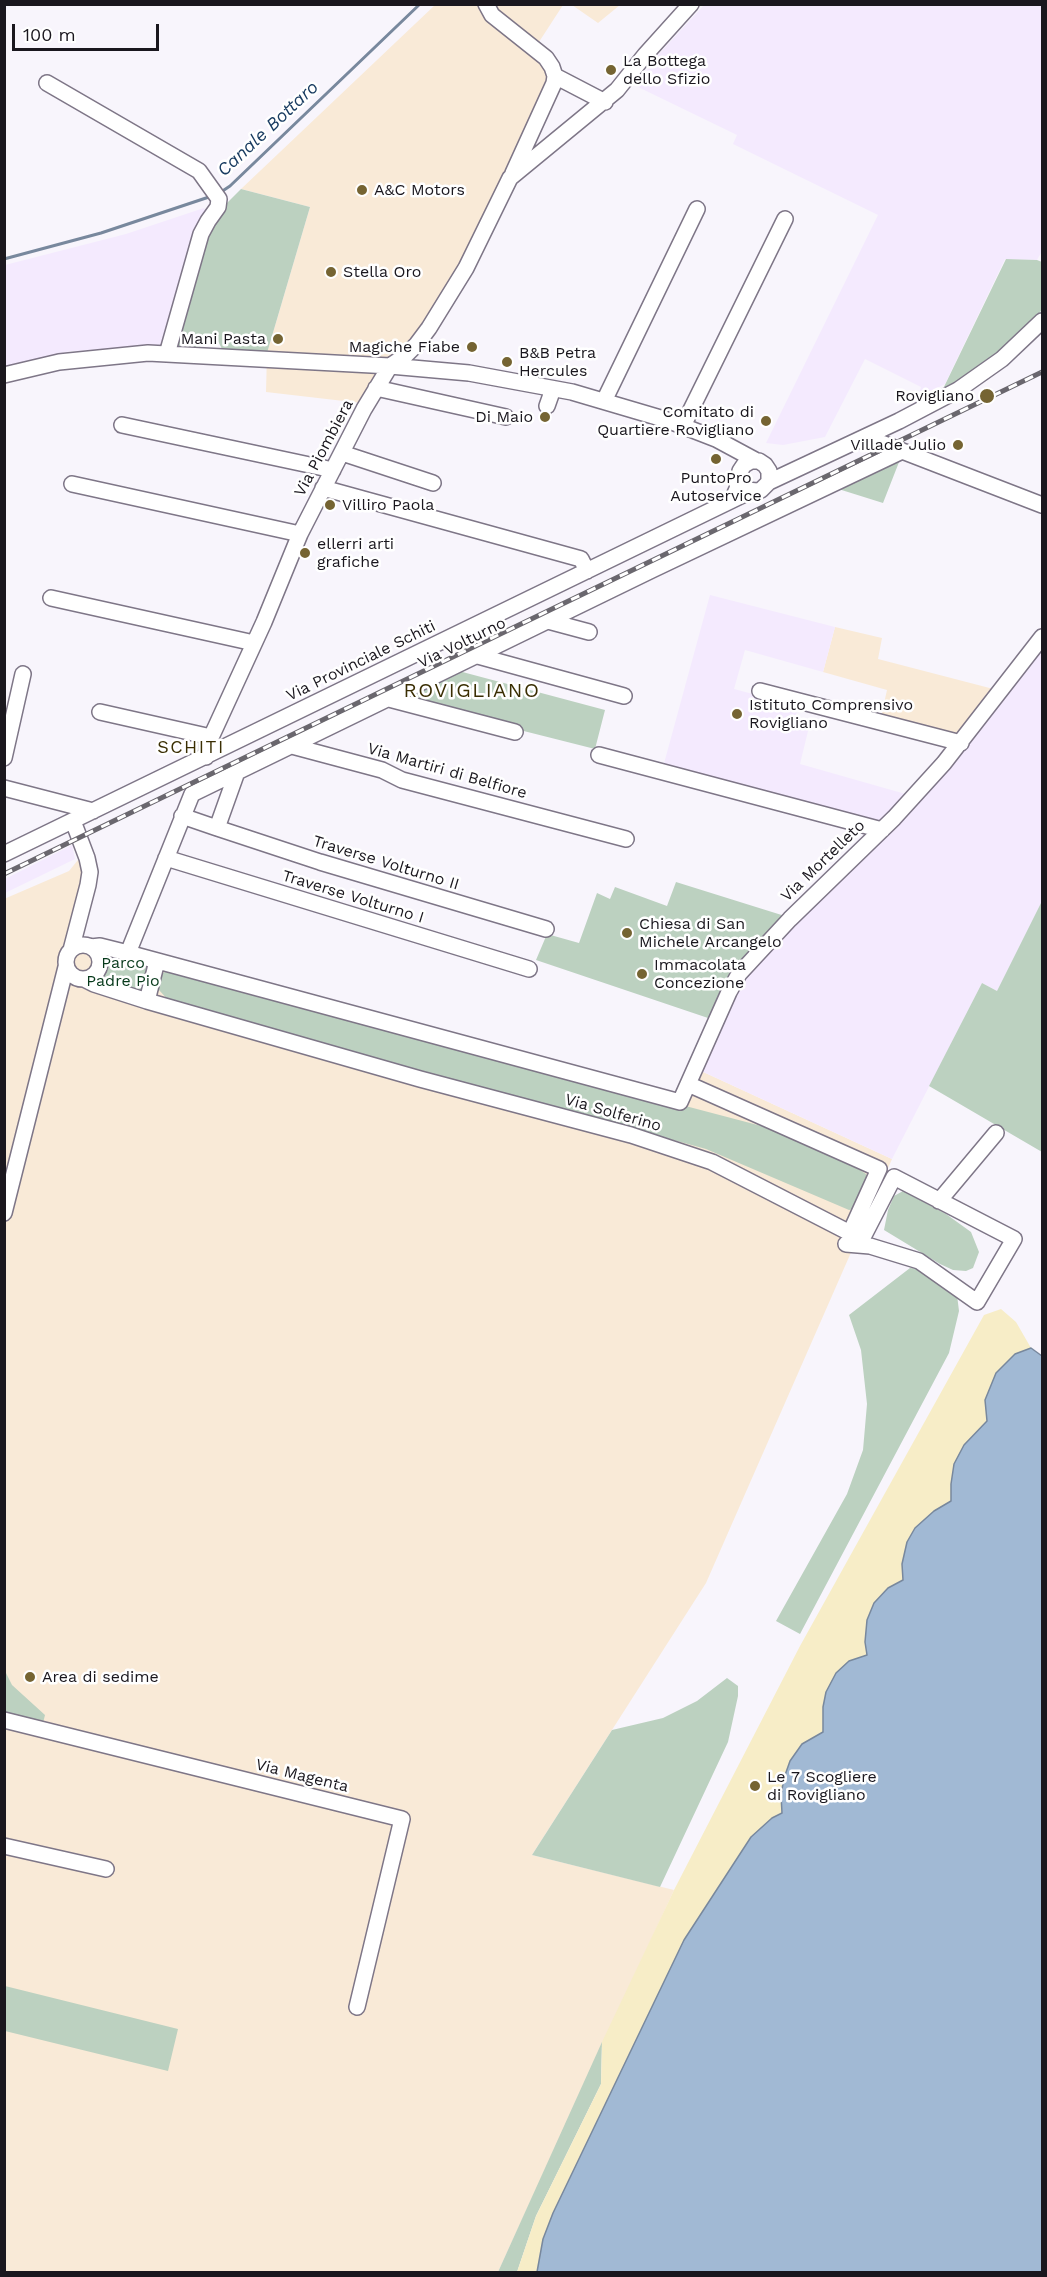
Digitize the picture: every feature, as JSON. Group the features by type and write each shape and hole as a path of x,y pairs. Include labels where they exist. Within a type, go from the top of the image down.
{"street":[{"name":"Via Piombiera","path":"510,178 605,102 691,4"},
{"path":"482,6 546,58 555,76 605,102"},
{"name":"Via Piombiera","path":"206,757 211,738 300,534 323,488 390,366 411,350 429,328 466,268 510,178 554,83 555,76"},
{"path":"47,82 198,171 219,199 218,207 201,234 166,354"},
{"path":"604,401 697,209"},
{"path":"683,426 785,219"},
{"path":"732,500 744,465 764,470 791,472 866,437 964,387 1016,347 1042,321"},
{"path":"4,375 59,362 148,353 390,366 469,373 604,401 683,426 733,448 764,470"},
{"path":"376,388 506,417"},
{"path":"547,406 553,389"},
{"path":"122,425 333,470"},
{"path":"866,437 1042,505"},
{"path":"733,448 738,458 744,487 751,491"},
{"name":"Via Volturno","path":"128,953 192,794 902,451"},
{"path":"342,453 433,483"},
{"name":"Via Provinciale Schiti","path":"4,854 732,500 751,491 761,490 764,470"},
{"path":"72,484 300,534"},
{"path":"323,488 581,559 587,571"},
{"path":"51,598 254,643"},
{"path":"548,621 589,632"},
{"name":"Via Mortelleto","path":"680,1102 739,974 790,919 882,830 961,743 1042,637"},
{"path":"478,656 624,696"},
{"path":"4,758 23,674"},
{"path":"760,691 961,743"},
{"path":"389,699 516,732"},
{"path":"100,712 211,738"},
{"name":"Via Martiri di Belfiore","path":"292,746 382,770 402,780 626,839"},
{"name":"Via Mortelleto","path":"599,755 882,830"},
{"path":"217,828 237,772"},
{"path":"4,788 93,812"},
{"name":"Traverse Volturno II","path":"182,816 320,862 546,929"},
{"path":"73,821 90,872 77,930 82,947"},
{"name":"Traverse Volturno I","path":"166,858 529,969"},
{"name":"Via Solferino","path":"82,947 100,946 128,953 680,1102"},
{"path":"76,975 96,975 100,965 99,954 82,947"},
{"path":"76,975 67,956 82,947"},
{"path":"147,1000 157,961"},
{"path":"4,1213 57,1004 76,975"},
{"name":"Via Solferino","path":"76,975 94,984 147,1000 420,1079 641,1139 712,1162 850,1233 879,1169 688,1084"},
{"path":"939,1201 996,1133"},
{"path":"894,1177 939,1201 1014,1239 977,1302 919,1261 870,1246 852,1244 894,1177"},
{"name":"Via Magenta","path":"4,1720 402,1819 357,2007"},
{"path":"4,1846 106,1869"}],"shaded area":[{"path":"435,5 563,5 537,45 550,72 547,89 503,180 420,331 379,374 361,403 266,392 267,353 310,207 241,189"},
{"path":"572,5 620,5 598,23"},
{"path":"704,5 1042,5 1042,251 1037,260 1005,259 945,384 918,398 921,387 865,359 825,437 783,445 766,443 878,215 733,144 737,135 636,86 658,55"},
{"path":"204,208 209,213 165,343 160,348 71,351 5,366 5,265 126,234"},
{"name":"Istituto Comprensivo Rovigliano","path":"710,595 835,627 823,672 745,650 734,689 798,706 794,723 809,727 800,764 909,795 880,826 663,767"},
{"path":"835,627 882,638 878,659 1005,692 959,739 881,717 887,690 823,672"},
{"path":"1042,646 1042,901 997,991 982,983 892,1159 699,1070 737,987"},
{"path":"72,845 75,859 5,893 5,879"},
{"path":"82,855 84,885 70,943 678,1106 699,1070 892,1159 706,1583 532,1855 674,1890 498,2272 5,2272 4,899 69,871"}],"green space":[{"path":"241,189 310,207 267,353 223,351 218,341 203,342 196,351 175,349 205,233 224,206"},
{"path":"1006,259 1042,262 1042,310 1005,347 963,379 942,391"},
{"path":"901,457 883,503 832,487"},
{"path":"455,670 605,710 595,749 397,699"},
{"path":"676,882 788,917 711,1019 536,960 547,934 579,943 597,893 610,899 615,887 667,906"},
{"path":"1042,901 1042,1152 929,1086 982,983 997,991"},
{"name":"Parco Padre Pio","path":"91,947 157,961 147,1001 91,978 96,975 100,965 99,954"},
{"path":"169,970 769,1128 860,1170 866,1174 868,1182 854,1209 849,1210 706,1149 169,1001 159,990 159,981 163,973"},
{"path":"903,1191 946,1214 971,1232 979,1252 973,1268 966,1271 953,1270 884,1230 888,1210 894,1196"},
{"path":"910,1268 920,1269 957,1295 959,1311 949,1353 800,1634 776,1621 847,1494 863,1450 867,1404 861,1350 849,1315"},
{"path":"4,1669 12,1685 45,1715 43,1723 5,1715"},
{"path":"727,1678 738,1686 728,1742 660,1887 532,1855 612,1730 663,1718 697,1701"},
{"path":"5,1986 178,2029 168,2071 5,2031"},
{"path":"602,2042 601,2084 536,2216 517,2272 498,2272"}],"sand":[{"name":"Le 7 Scogliere di Rovigliano","path":"1001,1309 1016,1322 1031,1348 1015,1354 985,1400 987,1421 964,1445 951,1484 951,1501 934,1511 915,1528 907,1542 902,1564 904,1580 888,1588 874,1603 867,1620 865,1642 867,1655 849,1661 823,1707 823,1732 802,1744 790,1761 781,1795 782,1813 772,1818 751,1837 684,1940 553,2213 543,2239 537,2272 517,2272 536,2216 601,2084 602,2042 674,1890 800,1646 984,1315"}],"water":[{"path":"1031,1348 1042,1356 1042,2272 537,2272 543,2239 553,2213 684,1940 751,1837 772,1818 782,1813 781,1795 790,1761 802,1744 823,1732 823,1707 826,1692 836,1673 849,1661 867,1655 865,1642 867,1620 874,1603 888,1588 903,1580 902,1564 907,1542 915,1528 934,1511 951,1501 954,1464 964,1445 987,1421 985,1400 996,1373 1015,1354"}],"waterway":[{"name":"Canale Bottaro","path":"221,192 230,186 420,4"},
{"name":"Canale Bottaro","path":"4,259 101,233 212,196"}],"railway":[{"path":"4,874 1042,372"}],"place":[{"name":"La Bottega dello Sfizio","path":"611,70"},
{"name":"A&C Motors","path":"362,190"},
{"name":"Stella Oro","path":"331,272"},
{"name":"Mani Pasta","path":"278,339"},
{"name":"Magiche Fiabe","path":"472,347"},
{"name":"B&B Petra Hercules","path":"507,362"},
{"name":"Rovigliano","path":"987,396"},
{"name":"Di Maio","path":"545,417"},
{"name":"Comitato di Quartiere Rovigliano","path":"766,421"},
{"name":"Villade Julio","path":"958,445"},
{"name":"PuntoPro Autoservice","path":"716,459"},
{"name":"Villiro Paola","path":"330,505"},
{"name":"ellerri arti grafiche","path":"305,553"},
{"name":"Istituto Comprensivo Rovigliano","path":"737,714"},
{"name":"Chiesa di San Michele Arcangelo","path":"627,933"},
{"name":"Immacolata Concezione","path":"642,974"},
{"name":"Area di sedime","path":"30,1677"},
{"name":"Le 7 Scogliere di Rovigliano","path":"755,1786"}],"district":[{"name":"ROVIGLIANO","path":"472,691"},
{"name":"SCHITI","path":"191,748"}]}
